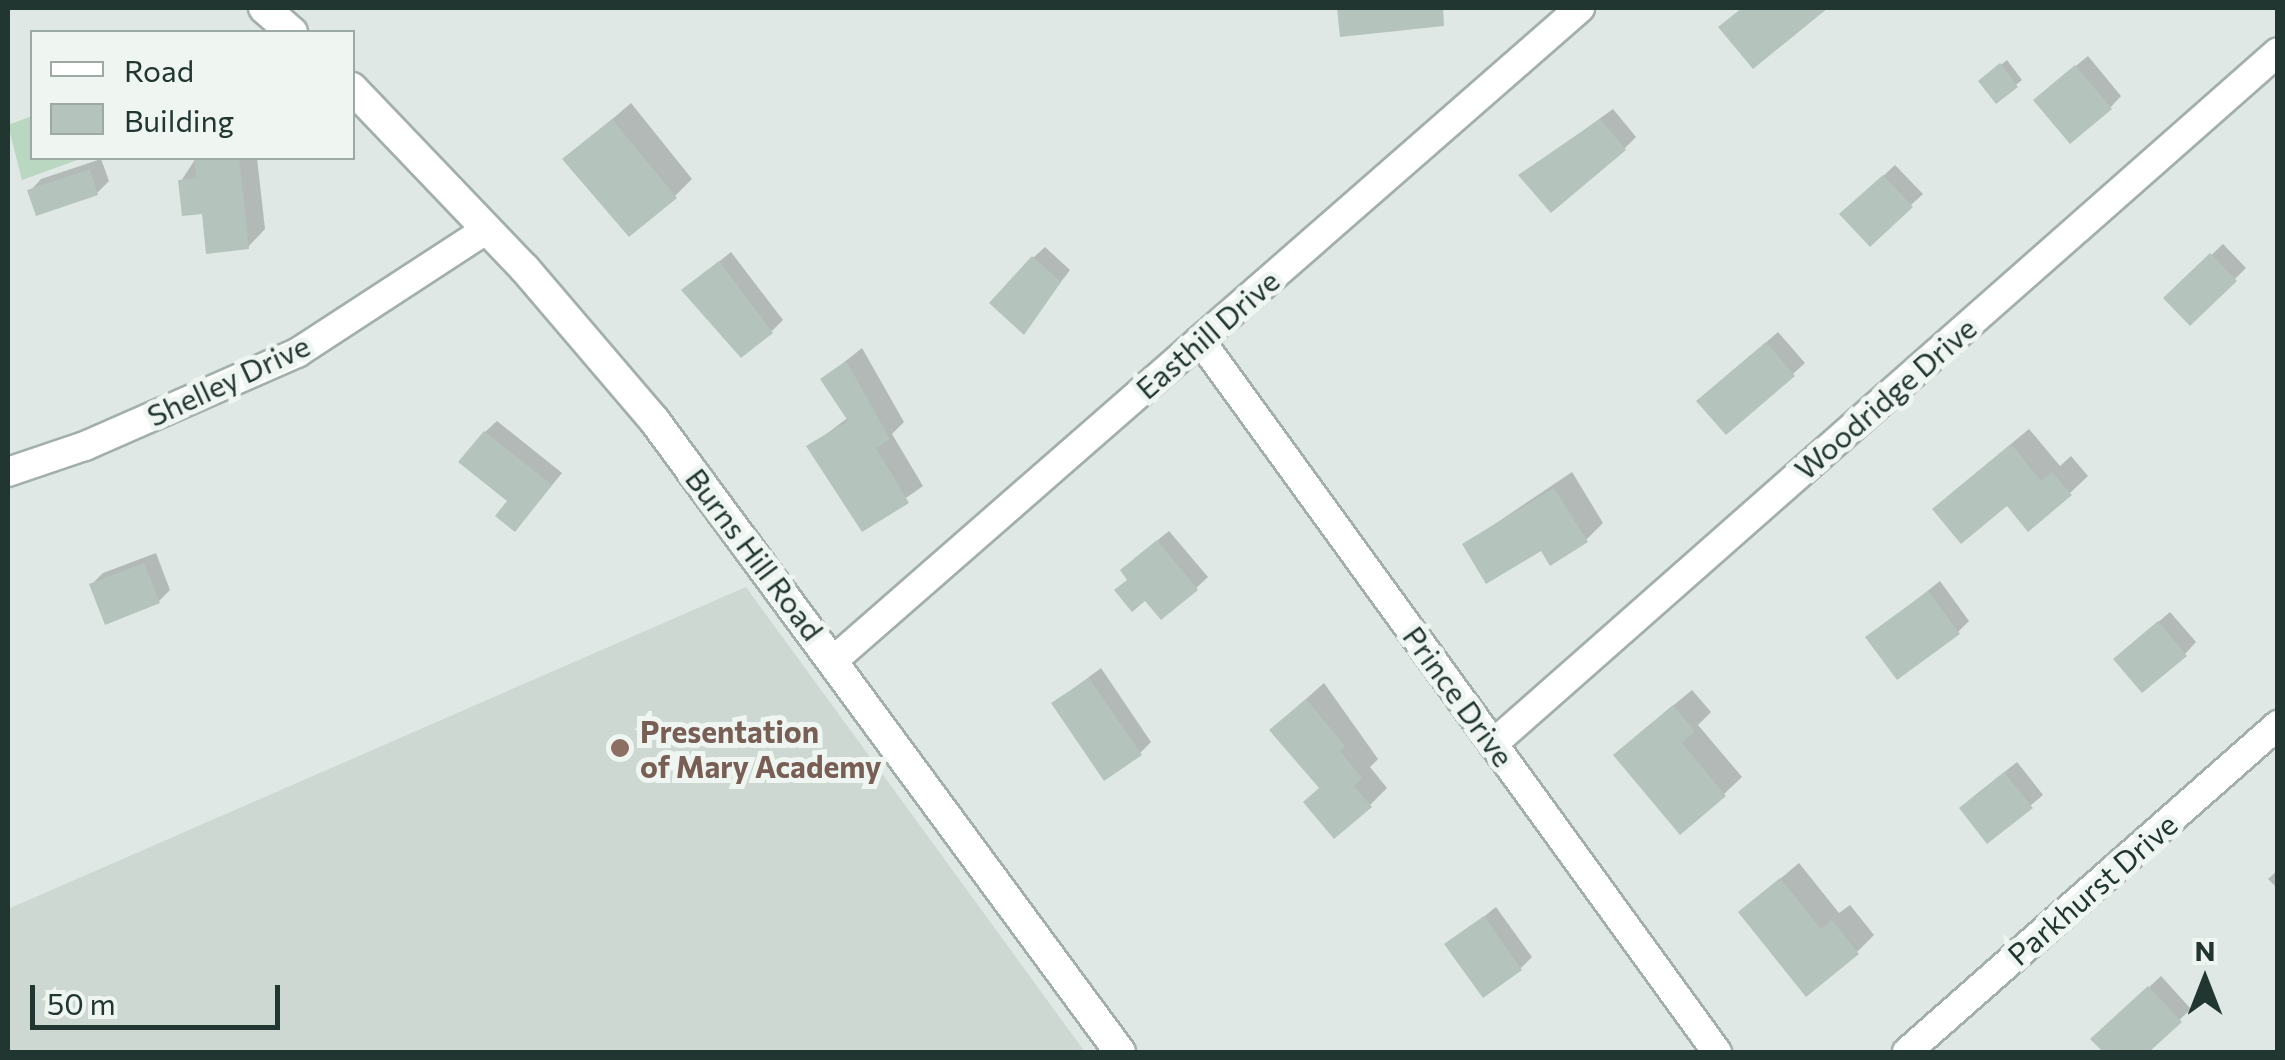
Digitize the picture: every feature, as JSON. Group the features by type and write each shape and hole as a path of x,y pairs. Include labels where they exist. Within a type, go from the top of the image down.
{"street":[{"path":"264,8 290,30"},
{"name":"Easthill Drive","path":"834,660 1580,8"},
{"name":"Woodridge Drive","path":"1493,744 2278,52"},
{"name":"Burns Hill Road","path":"355,91 486,230 654,420 1120,1052"},
{"name":"Shelley Drive","path":"8,472 84,446 297,353 486,230"},
{"name":"Prince Drive","path":"1200,340 1717,1052"},
{"name":"Parkhurst Drive","path":"1906,1052 2278,725"}],"shaded area":[{"name":"Presentation of Mary Academy","path":"746,587 1085,1052 8,1052 8,909"}],"green space":[{"path":"30,117 30,160 77,160 22,180 8,125"}],"building":[{"path":"1337,8 1443,8 1444,26 1340,37"},
{"path":"1742,8 1828,8 1753,69 1718,27"},
{"path":"2000,63 2018,87 1996,104 1978,81"},
{"path":"2075,65 2112,109 2070,144 2033,100"},
{"path":"612,119 677,198 629,237 562,159"},
{"path":"1600,119 1626,150 1551,213 1518,175"},
{"path":"194,160 239,160 249,249 206,254 202,214 182,216 178,180 196,178"},
{"path":"90,169 98,195 36,216 27,190"},
{"path":"1883,175 1913,207 1870,247 1839,214"},
{"path":"2210,253 2237,281 2190,326 2163,298"},
{"path":"1032,256 1061,282 1024,335 989,303"},
{"path":"719,261 773,333 741,358 681,290"},
{"path":"1766,342 1795,376 1726,435 1696,401"},
{"path":"846,361 890,439 876,448 909,503 862,532 806,446 848,421 820,379"},
{"path":"484,431 552,485 515,532 495,516 507,501 458,462"},
{"path":"2011,444 2041,481 2052,472 2072,495 2028,532 2007,506 1961,544 1932,509"},
{"path":"1554,488 1588,542 1550,566 1541,551 1486,584 1462,544"},
{"path":"1157,540 1198,590 1161,620 1145,601 1132,612 1114,590 1127,580 1120,570"},
{"path":"144,563 160,603 105,625 89,584"},
{"path":"1928,591 1960,634 1897,680 1865,637"},
{"path":"2158,621 2187,656 2142,693 2113,659"},
{"path":"1089,678 1142,755 1104,781 1051,703"},
{"path":"1306,699 1345,746 1340,751 1362,778 1354,786 1372,807 1334,839 1303,802 1319,788 1269,730"},
{"path":"1673,705 1695,731 1682,743 1726,796 1680,835 1613,755"},
{"path":"2004,772 2033,808 1987,844 1959,808"},
{"path":"1780,878 1821,929 1832,920 1859,954 1806,997 1738,912"},
{"path":"1484,916 1522,970 1483,998 1444,944"},
{"path":"2148,986 2182,1022 2149,1052 2103,1052 2090,1039"}],"place":[{"name":"Presentation of Mary Academy","path":"620,748"}]}
